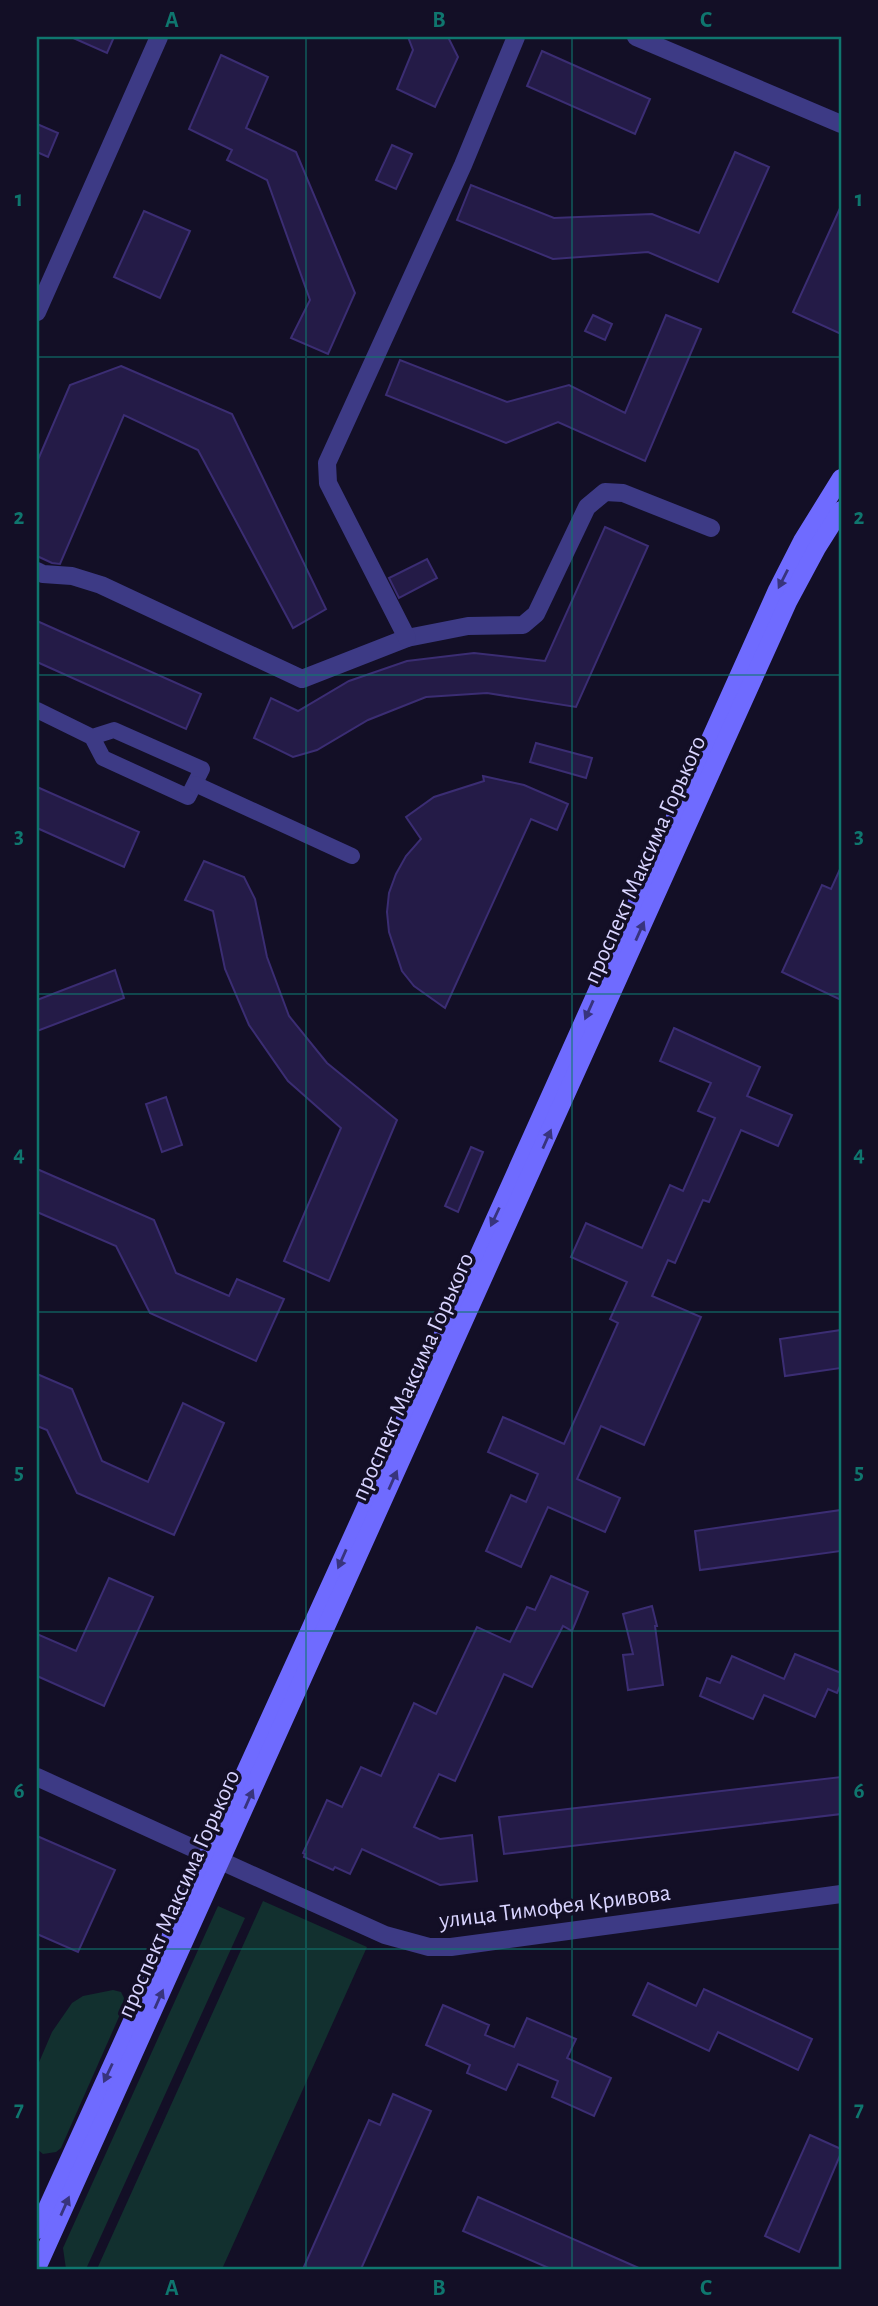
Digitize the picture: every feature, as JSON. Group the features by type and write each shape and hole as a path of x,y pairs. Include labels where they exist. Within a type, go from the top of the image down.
{"main road":[{"name":"проспект Максима Горького","path":"810,544 841,478"},
{"name":"проспект Максима Горького","path":"37,2268 215,1858 610,980 777,590 810,544 841,510"},
{"name":"проспект Максима Горького","path":"37,2230 215,1858"}],"street":[{"path":"37,312 159,37"},
{"path":"407,638 328,483 327,463 463,165 516,37"},
{"path":"636,37 841,124"},
{"path":"37,571 43,574 72,576 101,585 302,679 407,638 468,626 523,625 536,614 587,507 605,492 624,493 711,528"},
{"path":"37,710 92,737 103,758 188,797 202,769 114,730 92,737"},
{"path":"195,783 352,856"},
{"name":"улица Тимофея Кривова","path":"37,1777 385,1935 429,1947 452,1947 841,1894"}],"green space":[{"path":"263,1901 367,1947 222,2269 97,2269"},
{"path":"218,1906 245,1918 86,2269 66,2269 63,2248"},
{"path":"113,1990 121,1992 124,1998 122,2010 61,2148 56,2152 43,2154 37,2149 37,2067 52,2032 72,2003 83,1996"}],"building":[{"path":"71,37 114,37 107,53"},
{"path":"408,37 448,37 458,57 435,107 397,89 413,50"},
{"path":"542,51 650,99 635,134 527,86"},
{"path":"221,55 268,77 246,128 296,152 355,293 328,354 291,338 310,300 267,180 227,160 232,150 189,129"},
{"path":"37,124 58,133 48,157 37,152"},
{"path":"392,145 412,154 396,189 376,180"},
{"path":"735,152 769,167 718,282 648,252 553,259 457,220 471,185 554,218 652,214 699,233"},
{"path":"841,206 841,334 793,312"},
{"path":"144,211 190,231 160,298 114,277"},
{"path":"593,315 612,324 605,340 585,331"},
{"path":"666,315 701,329 645,461 558,422 506,443 386,395 400,360 507,402 569,385 625,413"},
{"path":"121,366 232,414 326,609 293,628 198,450 124,415 60,564 37,556 37,462 70,385"},
{"path":"605,527 648,546 576,707 487,693 426,697 368,720 317,750 293,757 254,738 271,698 298,711 349,681 407,661 474,653 545,661"},
{"path":"427,559 437,578 399,598 389,578"},
{"path":"37,621 201,694 186,729 37,662"},
{"path":"536,743 592,758 586,778 530,762"},
{"path":"483,776 524,785 568,804 557,830 531,819 445,1008 414,986 402,971 389,932 389,893 406,856 421,839 406,817 434,797 484,781"},
{"path":"37,787 139,832 124,867 37,828"},
{"path":"204,861 244,877 255,899 267,957 289,1016 327,1063 397,1120 329,1281 284,1261 341,1128 288,1081 249,1025 225,969 213,911 185,900"},
{"path":"841,867 841,1000 782,972 822,885 831,889"},
{"path":"115,970 124,998 37,1031 37,1000"},
{"path":"674,1028 760,1067 747,1096 792,1115 778,1146 741,1130 709,1202 703,1200 675,1263 668,1260 652,1296 701,1317 644,1445 601,1426 577,1479 620,1498 605,1532 548,1507 521,1567 486,1551 511,1495 526,1502 538,1474 488,1452 503,1417 564,1444 618,1323 610,1319 627,1282 571,1257 586,1223 642,1248 670,1185 683,1191 715,1118 698,1111 711,1083 660,1061"},
{"path":"166,1097 182,1145 162,1152 146,1104"},
{"path":"471,1147 483,1152 458,1212 445,1206"},
{"path":"37,1169 154,1220 176,1273 229,1296 237,1279 284,1299 256,1361 150,1313 116,1246 37,1212"},
{"path":"841,1330 841,1368 785,1376 780,1339"},
{"path":"37,1374 72,1389 102,1461 148,1482 183,1403 224,1423 174,1535 77,1493 47,1430 37,1426"},
{"path":"841,1510 841,1551 700,1570 695,1531"},
{"path":"551,1576 588,1592 572,1631 563,1626 532,1687 504,1674 455,1781 439,1774 414,1827 440,1839 472,1835 477,1881 440,1885 362,1849 350,1874 335,1867 333,1870 304,1857 303,1853 327,1800 342,1807 361,1767 381,1776 414,1703 436,1714 477,1627 510,1642 527,1607 535,1610"},
{"path":"109,1578 153,1597 104,1706 37,1676 37,1634 76,1651"},
{"path":"652,1606 657,1626 663,1685 628,1690 623,1655 633,1654 623,1614"},
{"path":"795,1654 841,1673 841,1684 837,1693 828,1689 815,1717 764,1695 753,1719 700,1696 707,1678 720,1683 732,1656 784,1679"},
{"path":"841,1777 841,1814 504,1854 499,1817"},
{"path":"37,1836 115,1870 78,1952 37,1934"},
{"path":"648,1983 696,2006 704,1989 812,2039 798,2070 718,2032 709,2051 633,2015"},
{"path":"443,2005 489,2025 485,2035 514,2047 527,2018 576,2039 567,2058 611,2078 594,2116 552,2097 558,2081 518,2064 506,2090 467,2073 470,2065 426,2045"},
{"path":"393,2094 431,2111 361,2269 303,2269 369,2120 380,2125"},
{"path":"810,2135 841,2149 841,2153 799,2252 765,2236"},
{"path":"478,2197 641,2269 551,2269 463,2231"}]}
